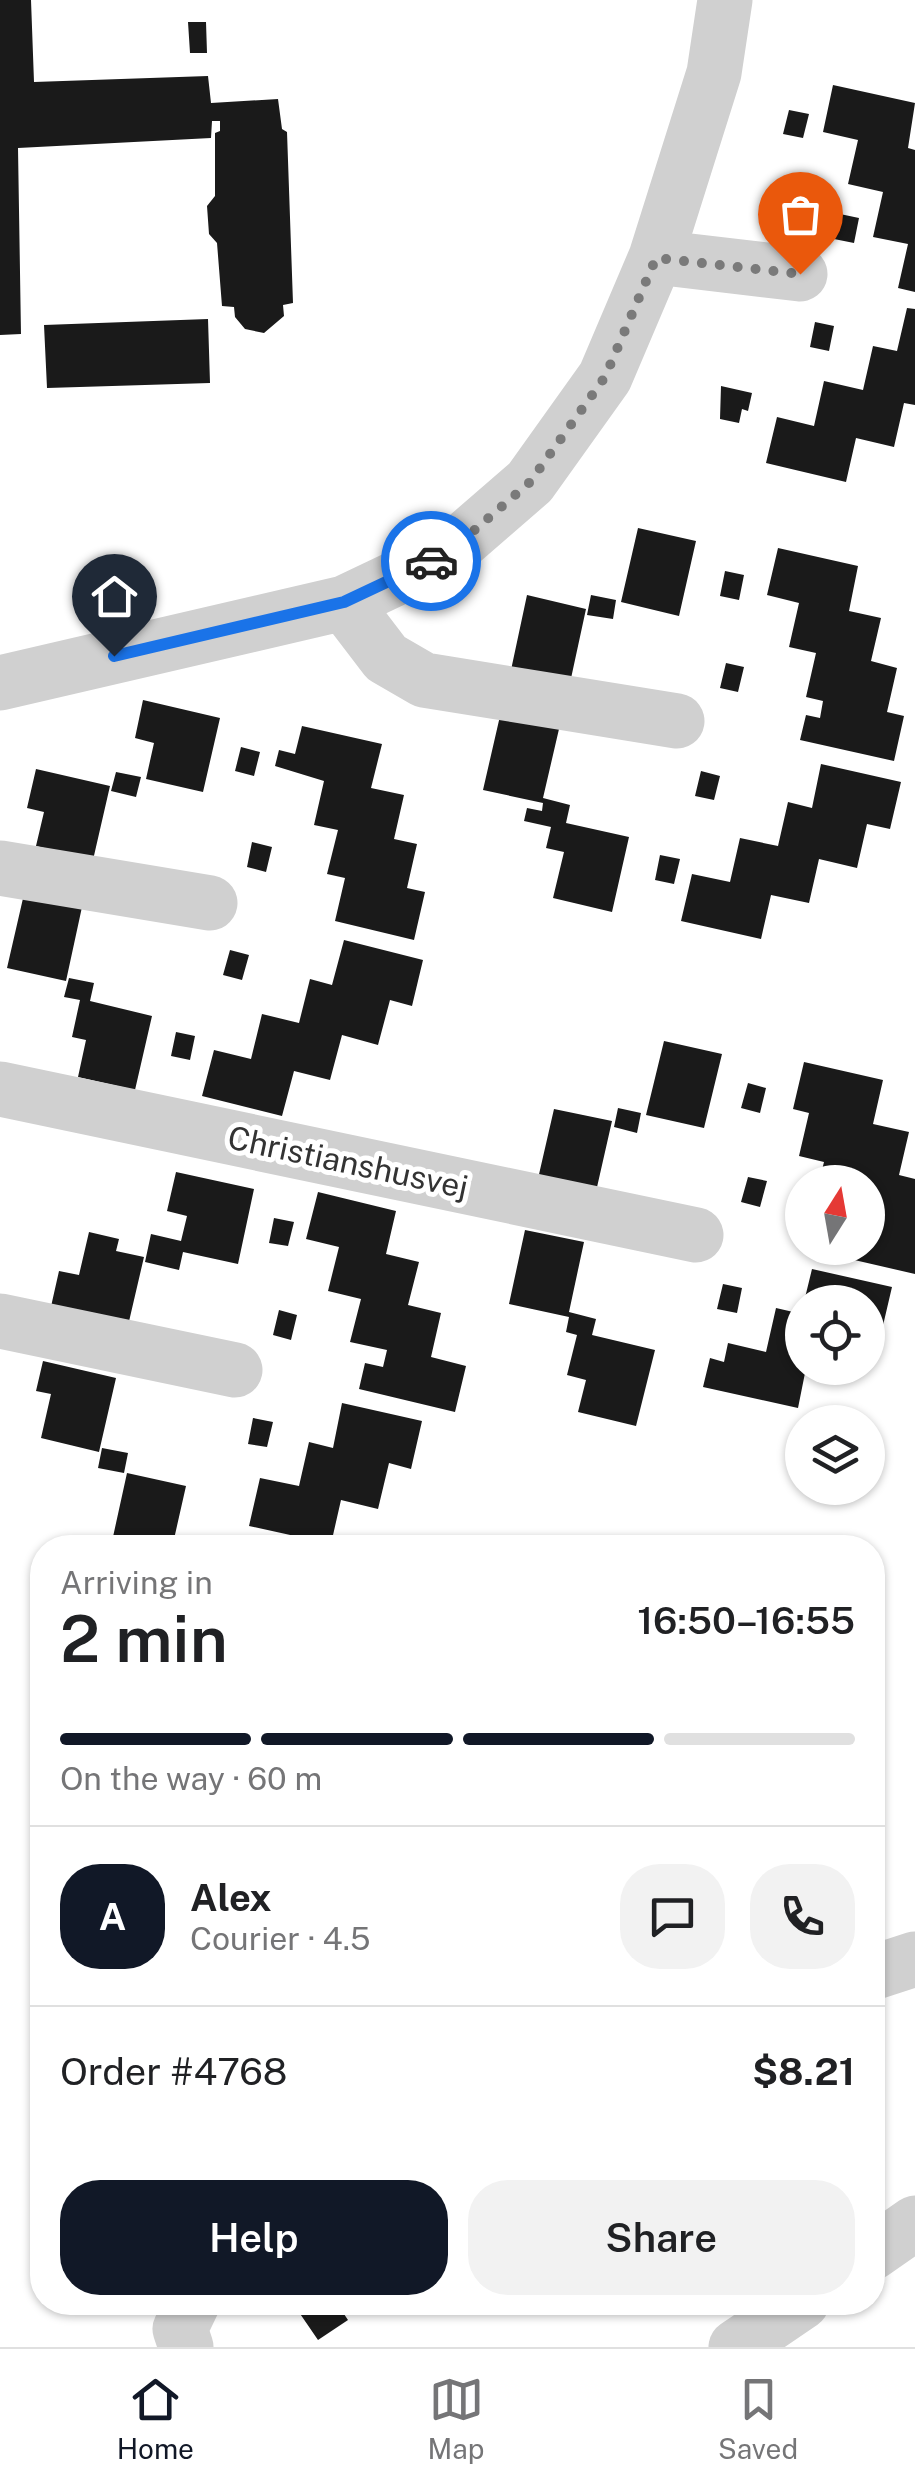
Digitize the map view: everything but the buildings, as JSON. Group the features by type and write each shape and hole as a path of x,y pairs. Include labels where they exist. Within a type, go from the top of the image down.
{"street":[{"path":"0,683 344,602 447,554 530,482 605,377 656,258 714,73 726,0"},
{"path":"656,258 800,274"},
{"path":"344,602 386,658 424,680 676,721"},
{"path":"0,868 210,903"},
{"name":"Christianshusvej","path":"0,1089 696,1236"},
{"path":"0,1321 235,1370"},
{"path":"885,1969 915,1959"},
{"path":"885,2245 915,2223"},
{"path":"186,2347 180,2329 187,2315"},
{"path":"736,2347 783,2315"}],"way so far":[{"path":"431,561 447,554 530,482 605,377 656,258 800,274"}],"route":[{"path":"114,656 344,602 431,561"}]}
